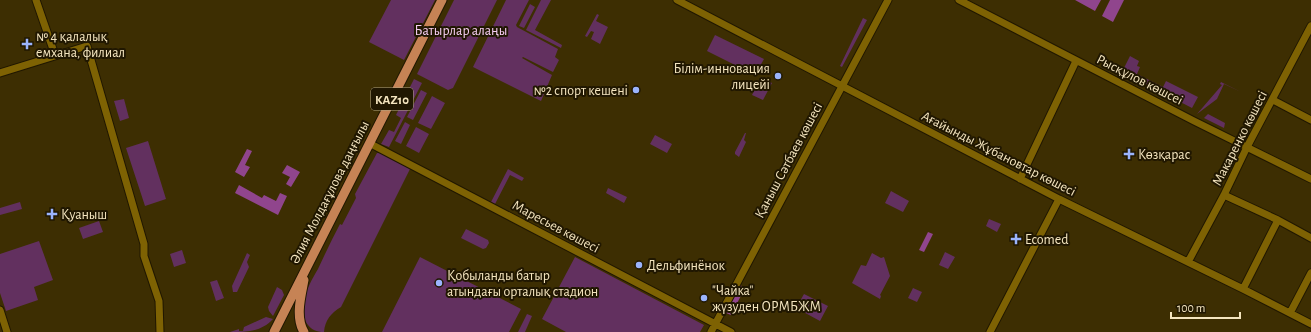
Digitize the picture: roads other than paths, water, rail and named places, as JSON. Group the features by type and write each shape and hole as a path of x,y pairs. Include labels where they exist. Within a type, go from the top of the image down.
{"main road":[{"name":"Әлия Молдағұлова даңғылы","path":"274,332 442,0"},
{"path":"304,332 301,325 300,312 305,271"}],"street":[{"path":"36,0 55,55"},
{"name":"Ағайынды Жұбановтар көшесі","path":"677,0 1059,199 1311,324"},
{"name":"Қаныш Сәтбаев көшесі","path":"711,332 888,0"},
{"name":"Рысқұлов көшсеі","path":"959,0 1076,61 1311,179"},
{"name":"Макаренко көшесі","path":"1188,262 1311,26"},
{"path":"0,73 87,46 141,232 144,244 144,256 159,301 160,332"},
{"path":"1020,179 1076,61"},
{"path":"1273,100 1311,120"},
{"name":"Маресьев көшесі","path":"369,144 731,332"},
{"path":"1224,195 1278,220 1311,238"},
{"path":"990,332 1059,199"},
{"path":"1243,289 1278,220"},
{"path":"1290,313 1311,273"},
{"path":"0,310 7,332"}],"place":[{"name":"№ 4 қалалық емхана, филиал","path":"27,44"},
{"name":"Білім-инновация лицейі","path":"778,76"},
{"name":"№2 спорт кешені","path":"636,90"},
{"name":"Көзқарас","path":"1129,154"},
{"name":"Қуаныш","path":"52,214"},
{"name":"Ecomed","path":"1016,239"},
{"name":"Дельфинёнок","path":"639,265"},
{"name":"Қобыланды батыр атындағы орталық стадион","path":"439,283"},
{"name":"\"Чайка\" жүзуден ОРМБЖМ","path":"704,298"}],"park label":[{"name":"Батырлар алаңы","path":"461,30"}]}
